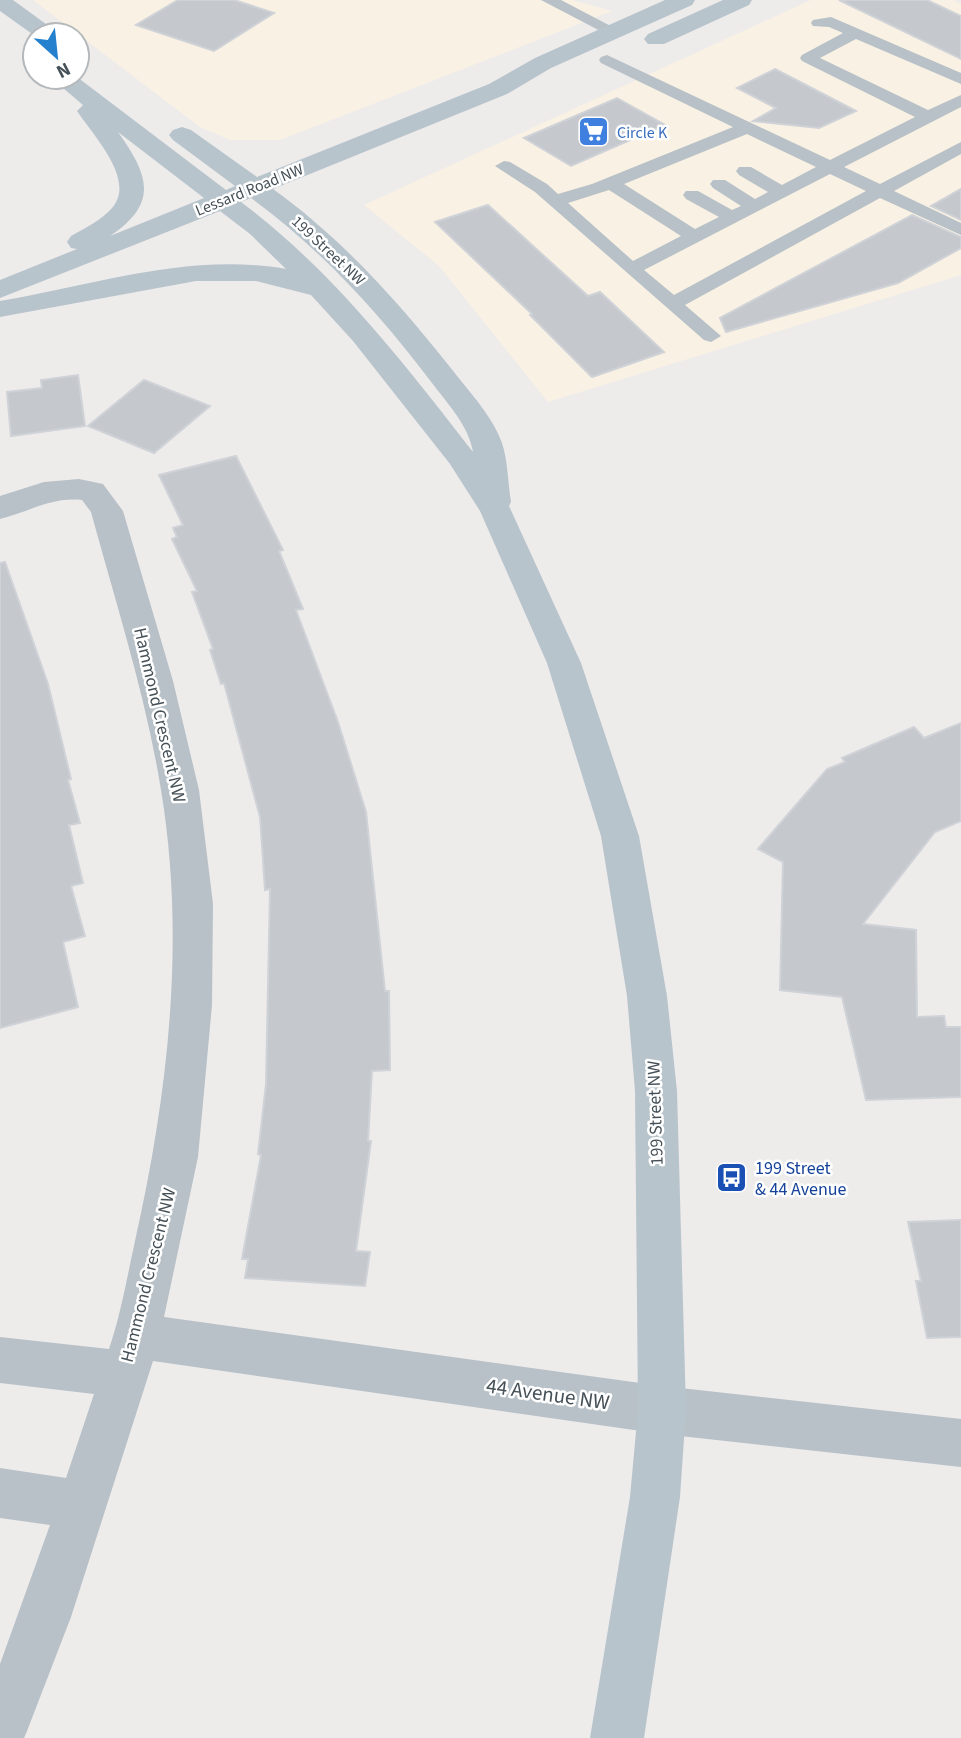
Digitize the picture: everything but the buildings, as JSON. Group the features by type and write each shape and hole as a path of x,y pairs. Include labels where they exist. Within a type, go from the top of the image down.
{"main road":[{"name":"Lessard Road NW","path":"9,285 498,89 543,63 684,0"},
{"name":"Lessard Road NW","path":"498,89 566,76 741,0"},
{"path":"0,1 28,21"},
{"path":"9,285 110,225 131,199 132,187 127,168 117,150 73,91"},
{"name":"199 Street NW","path":"80,91 259,228 323,290 423,408 461,457 496,510 564,663 620,836 647,996 656,1091 662,1410 655,1497 618,1738"},
{"name":"199 Street NW","path":"167,123 292,215 353,271 402,326 472,416 487,443 496,510"},
{"path":"0,309 160,278 228,270 271,273 323,290"}],"street":[{"name":"Hammond Crescent NW","path":"0,509 54,488 92,491 107,511 151,668 180,790 193,904 192,1005 176,1157 130,1355 45,1617 0,1731"},
{"name":"Hammond Crescent NW","path":"0,1360 130,1355"},
{"name":"44 Avenue NW","path":"130,1355 961,1443"},
{"path":"0,1493 82,1505"}],"lane":[{"path":"549,0 614,32"},
{"path":"819,23 831,22 961,79"},
{"path":"855,33 808,58 928,117"},
{"path":"607,60 961,230"},
{"path":"631,269 961,100"},
{"path":"555,201 610,183 747,128"},
{"path":"701,146 722,157"},
{"path":"672,304 961,147"},
{"path":"674,157 696,170"},
{"path":"505,166 541,188 711,336"},
{"path":"646,169 666,181"},
{"path":"745,171 781,192"},
{"path":"610,183 694,237"},
{"path":"719,184 754,206"},
{"path":"692,195 732,217"}],"shaded area":[{"path":"33,0 572,0 612,11 280,140 230,140 200,127 91,44 91,21 61,21"},
{"path":"811,0 953,0 961,4 961,275 548,402 439,266 364,205"}],"place":[{"name":"Circle K","path":"594,132"},
{"name":"199 Street & 44 Avenue","path":"732,1178"}]}
